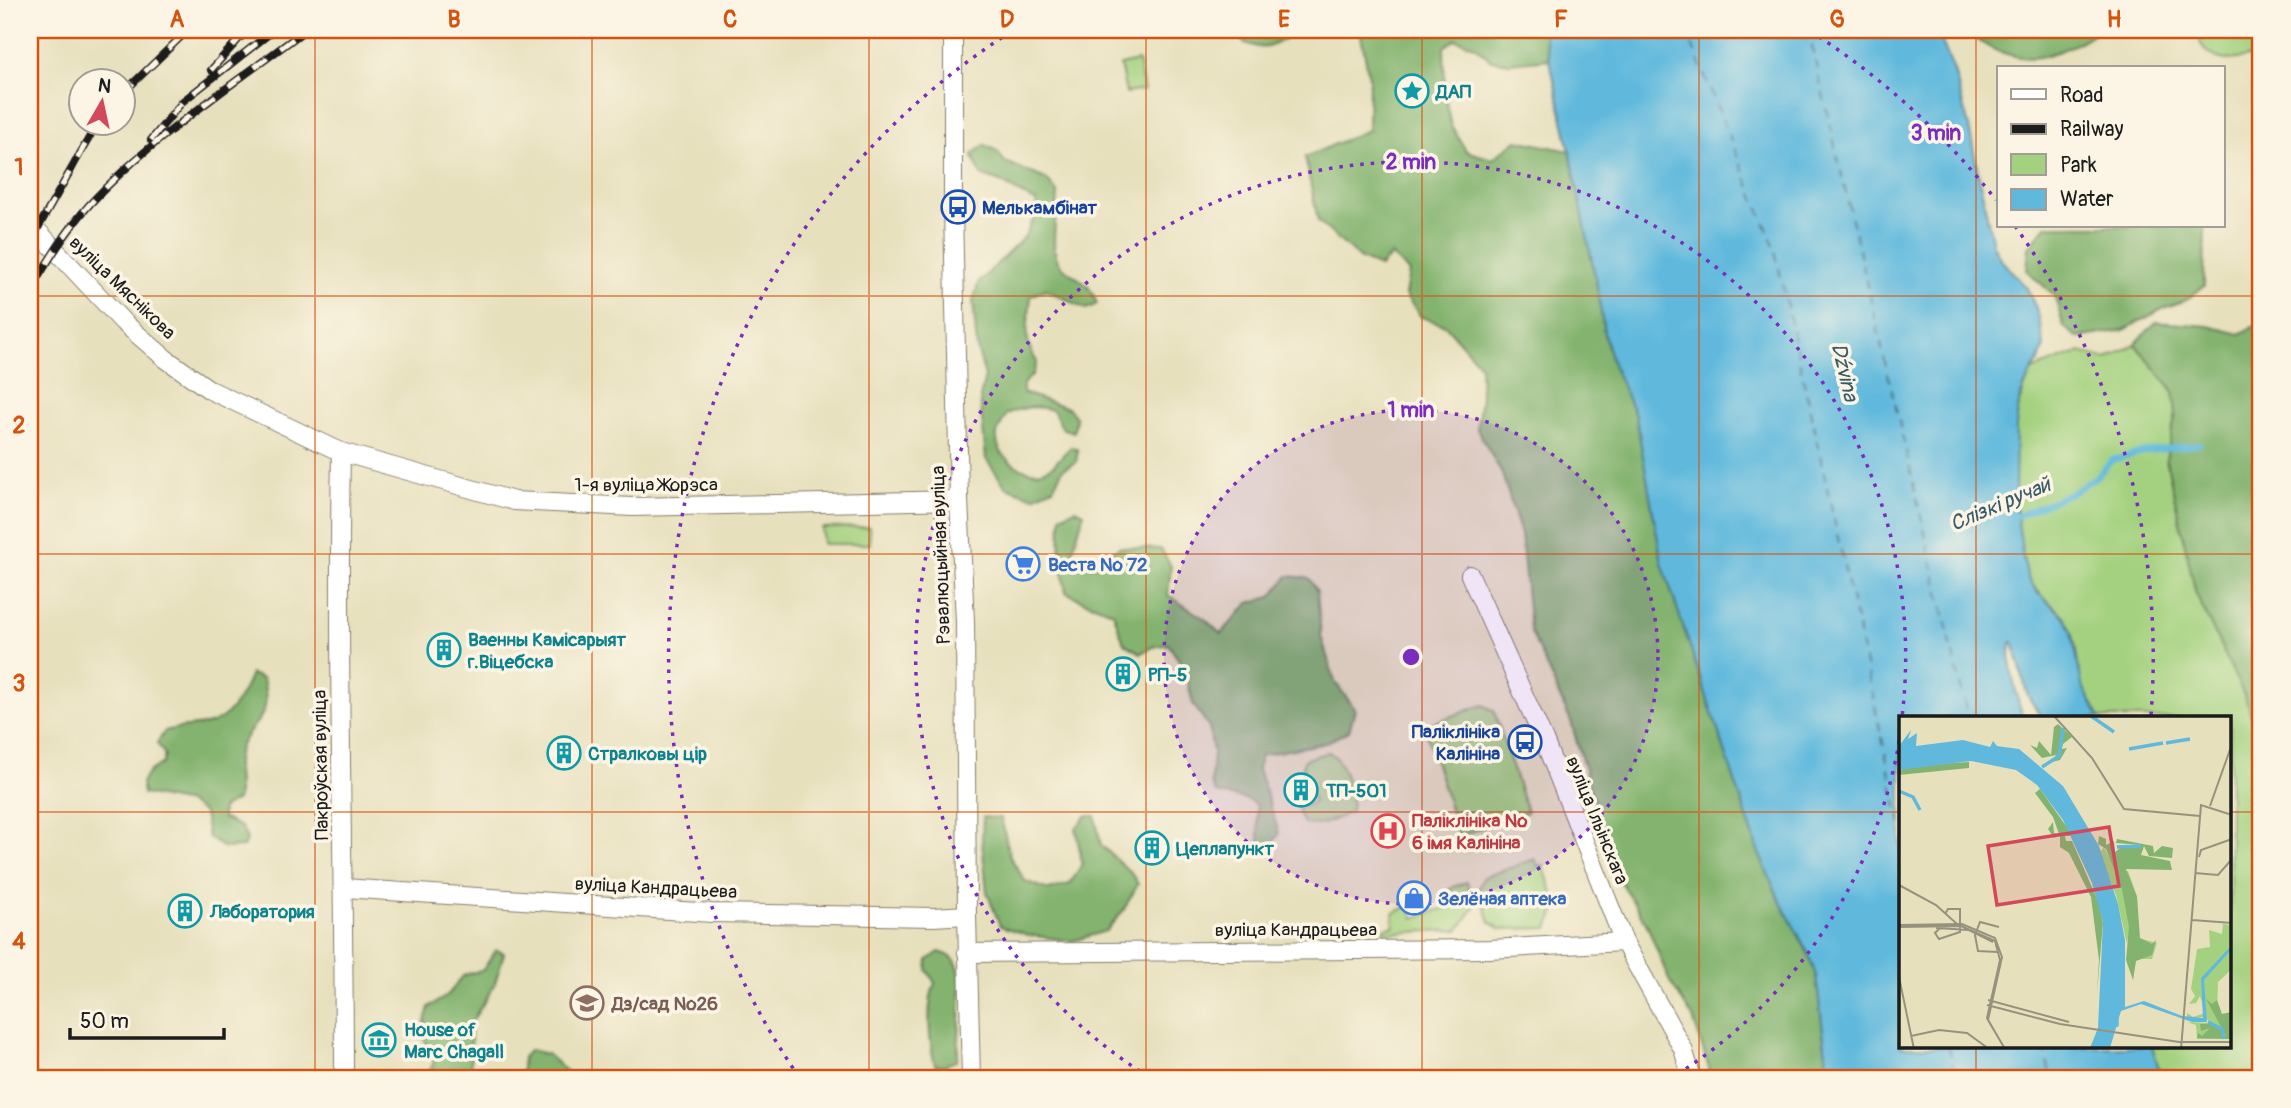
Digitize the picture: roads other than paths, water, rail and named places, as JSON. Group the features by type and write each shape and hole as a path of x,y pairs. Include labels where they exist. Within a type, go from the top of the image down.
{"street":[{"name":"Рэвалюцыйная вуліца","path":"953,30 953,208 959,500 965,621 967,953 971,1078"},
{"name":"вуліца Мяснікова","path":"30,223 123,323 166,359 211,390 341,452"},
{"name":"1-я вуліца Жорэса","path":"341,452 514,501 632,507 959,500"},
{"name":"Пакроўская вуліца","path":"341,452 338,618 344,888 344,1078"},
{"name":"вуліца Ільінскага","path":"1470,575 1544,740 1624,942 1682,1049 1692,1078"},
{"name":"вуліца Кандрацьева","path":"344,888 712,913 933,917 967,915"},
{"name":"вуліца Кандрацьева","path":"967,953 1489,949 1624,942"}],"water":[{"name":"Dźvina","path":"1543,30 1937,30 1954,71 1969,127 1993,245 2001,260 2027,288 2038,313 2044,345 2039,361 2020,397 2016,425 2015,500 2023,557 2028,578 2038,593 2064,616 2072,631 2082,685 2099,716 2041,716 2028,696 2013,642 2010,652 2011,671 2022,716 1899,716 1899,1048 2152,1048 2162,1078 1829,1078 1816,976 1807,951 1760,856 1662,563 1636,417 1614,367 1605,338 1570,151"}],"waterway":[{"name":"Слізкі ручай","path":"2011,519 2075,491 2098,475 2112,460 2144,452 2200,444"}],"railway":[{"path":"136,80 188,30"},
{"path":"211,70 247,30"},
{"path":"151,140 183,101 274,30"},
{"path":"30,291 73,225 114,180 166,134 305,30"},
{"path":"30,242 90,136"}],"place":[{"name":"ДАП","path":"1412,91"},
{"name":"Мелькамбінат","path":"958,207"},
{"name":"Веста № 72","path":"1023,564"},
{"name":"Ваенны Камісарыят г.Віцебска","path":"444,650"},
{"name":"РП-5","path":"1123,674"},
{"name":"Паліклініка Калініна","path":"1525,742"},
{"name":"Стралковы цір","path":"564,753"},
{"name":"ТП-501","path":"1301,790"},
{"name":"Паліклініка № 6 імя Калініна","path":"1388,831"},
{"name":"Цеплапункт","path":"1152,848"},
{"name":"Зелёная аптека","path":"1414,898"},
{"name":"Лаборатория","path":"185,911"},
{"name":"Дз/сад №26","path":"587,1003"},
{"name":"House of Marc Chagall","path":"379,1040"}]}
